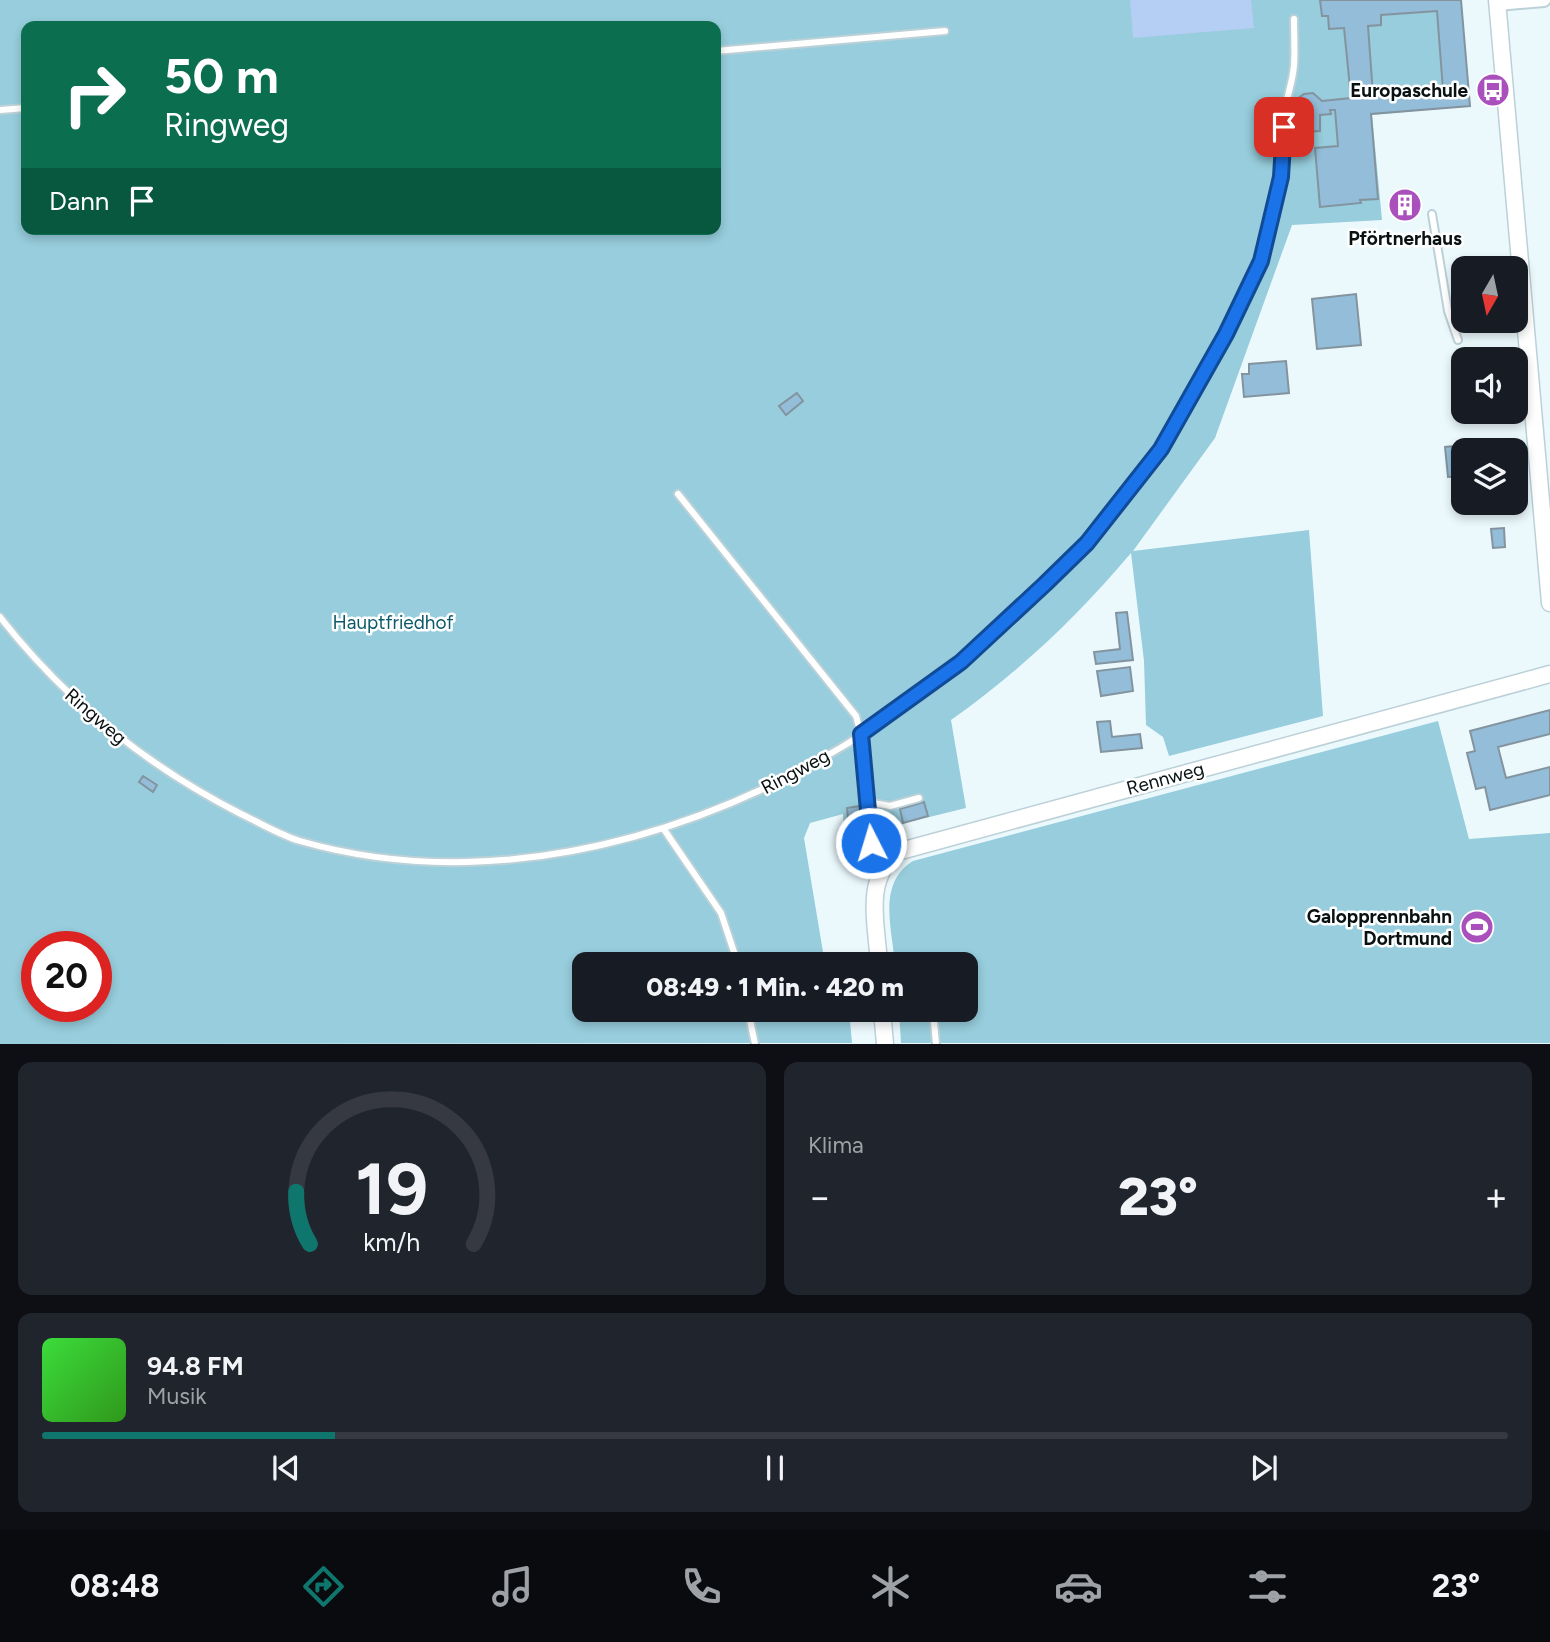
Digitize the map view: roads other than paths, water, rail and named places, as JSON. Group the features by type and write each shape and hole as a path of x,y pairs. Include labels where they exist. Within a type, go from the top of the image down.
{"street":[{"path":"1544,0 1497,2 1550,603"},
{"name":"Rennweg","path":"874,888 883,865 905,848 1550,674"},
{"path":"874,888 878,952"},
{"path":"883,1022 885,1044"}],"lane":[{"name":"Ringweg","path":"0,617 37,664 156,767 208,797 298,841 382,857 460,862 581,849 663,828 718,809 769,786 861,734 961,662 1087,543 1161,449 1226,334 1261,261 1281,177 1286,107 1294,65 1294,19"},
{"path":"721,51 945,31"},
{"path":"0,110 21,108"},
{"path":"1433,214 1448,311 1458,340"},
{"path":"678,494 856,716 861,734 874,888"},
{"path":"867,802 890,806 919,798"},
{"path":"663,828 721,914 734,952"},
{"path":"750,1022 755,1044"},
{"path":"934,1022 936,1044"}],"place":[{"name":"Europaschule","path":"1493,90"},
{"name":"Pförtnerhaus","path":"1405,205"},
{"name":"Galopprennbahn Dortmund","path":"1477,927"}],"park label":[{"name":"Hauptfriedhof","path":"393,622"}]}
